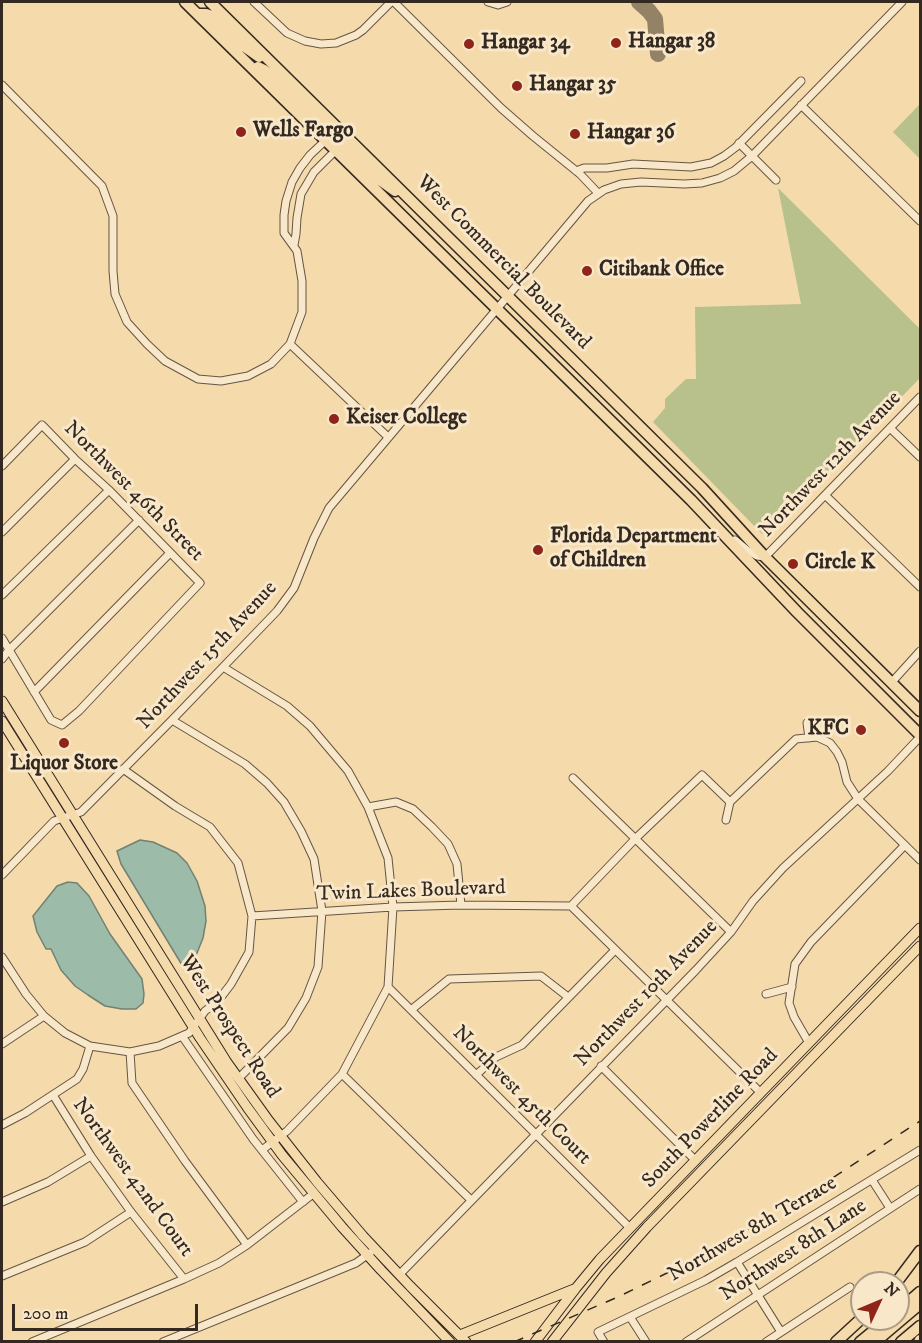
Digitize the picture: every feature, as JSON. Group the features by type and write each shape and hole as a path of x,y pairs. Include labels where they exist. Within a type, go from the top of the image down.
{"highway":[{"name":"West Commercial Boulevard","path":"185,2 704,514 796,612 921,736"},
{"name":"West Commercial Boulevard","path":"210,2 702,488 765,557 921,711"},
{"path":"198,14 212,16 242,45 277,68"},
{"path":"246,62 264,70 274,78 324,126 343,134"},
{"path":"326,140 346,148 380,181 411,200"},
{"path":"768,581 779,579 810,610 838,634 850,641"},
{"path":"905,1271 921,1251"},
{"path":"875,1341 921,1304"},
{"path":"901,1341 921,1326"},
{"path":"836,1341 850,1329"},
{"path":"860,1341 873,1331"}],"main road":[{"name":"West Prospect Road","path":"2,701 67,817 193,1027 233,1088 317,1182 371,1252 399,1275 463,1338"},
{"name":"West Prospect Road","path":"2,721 314,1194 371,1252 450,1341"},
{"name":"South Powerline Road","path":"535,1341 600,1259 921,928"},
{"name":"South Powerline Road","path":"552,1341 622,1255 921,946"},
{"path":"809,1043 815,1056"},
{"path":"703,1170 708,1148"},
{"path":"694,1179 696,1161"},
{"path":"463,1338 576,1288"}],"street":[{"path":"254,2 291,35 309,42 325,44 341,41 360,32 392,2 501,108 576,171 598,193"},
{"path":"488,2 498,5 507,2"},
{"name":"Northwest 15th Avenue","path":"2,875 54,821 81,812 277,611 294,588 329,508 583,206 598,193 628,183 690,184 713,180 734,171 752,156 902,2"},
{"path":"576,171 585,168 639,164 701,166 724,156 740,143 801,81"},
{"path":"2,86 102,186 113,216 115,294 127,322 165,361 198,379 221,381 248,376 270,364 290,344 302,312 302,281 297,251 284,233 284,215 289,191 297,172 326,140"},
{"path":"801,105 921,221"},
{"path":"740,143 776,180"},
{"path":"294,245 301,194 314,172 336,150"},
{"path":"290,344 388,437"},
{"name":"Northwest 12th Avenue","path":"765,557 921,397"},
{"name":"Northwest 46th Street","path":"2,466 42,425 200,583 79,711 62,725 51,720 34,692"},
{"path":"890,428 921,458"},
{"path":"2,532 75,459"},
{"path":"2,595 109,490"},
{"path":"825,495 921,587"},
{"name":"West Commercial Boulevard","path":"704,514 747,550 757,556 765,557"},
{"path":"2,659 5,651 139,520"},
{"path":"2,638 5,651 34,692 170,553"},
{"path":"892,682 921,651"},
{"path":"223,668 287,706 310,726 348,771 368,807 388,858 393,907 388,987 342,1074 277,1139 262,1150"},
{"path":"172,720 245,764 267,783 284,802 314,859 322,910 318,967 306,998 288,1028 239,1078"},
{"path":"807,723 809,738"},
{"name":"Northwest 10th Avenue","path":"399,1275 667,999 730,932 753,901 783,868 858,800 921,736"},
{"path":"726,820 730,802 796,739 817,737 830,742 837,752 847,782 858,800 921,860"},
{"path":"2,957 26,994 44,1016 65,1033 90,1046 130,1052 159,1046 189,1033 205,1011 218,1001 231,984 249,952 252,915 238,863 210,827 175,806 123,769"},
{"path":"730,802 702,775 636,838 571,906 761,1093"},
{"path":"573,778 730,932"},
{"path":"368,807 396,802 413,808 432,827 448,844 457,864 461,905"},
{"path":"809,1043 789,1003 795,964 811,942 905,845"},
{"name":"Twin Lakes Boulevard","path":"252,915 461,905 571,906"},
{"path":"476,1075 496,1057 522,1045 615,950"},
{"path":"411,1010 449,979 541,976 568,997"},
{"name":"Northwest 45th Court","path":"388,987 630,1228"},
{"path":"766,994 792,987"},
{"path":"2,1044 44,1016"},
{"path":"182,1036 262,1150 303,1202"},
{"path":"2,1125 77,1079 83,1069 90,1046"},
{"path":"130,1052 132,1083 185,1161 247,1245"},
{"path":"601,1066 696,1161"},
{"path":"342,1074 471,1200"},
{"name":"Northwest 42nd Court","path":"53,1095 91,1156 131,1212 184,1279"},
{"name":"Northwest 8th Terrace","path":"604,1341 598,1332 706,1280 921,1150"},
{"path":"2,1202 48,1182 91,1156"},
{"path":"872,1180 891,1208"},
{"name":"Northwest 8th Lane","path":"686,1341 921,1188"},
{"path":"32,1341 219,1263 247,1245 314,1194"},
{"path":"2,1276 85,1242 131,1212"},
{"path":"163,1341 356,1263 371,1252"},
{"path":"737,1262 781,1332"},
{"path":"766,1341 850,1287"},
{"path":"630,1317 646,1341"}],"green space":[{"path":"920,104 920,159 893,132"},
{"path":"778,188 920,329 920,378 769,533 762,534 653,422 665,408 665,399 686,379 696,379 695,307 801,304"}],"shaded area":[{"path":"140,840 153,842 177,853 187,863 197,881 205,906 206,921 203,938 193,963 182,965 121,864 117,851"},
{"path":"68,882 77,883 89,896 110,934 142,979 143,1003 136,1009 105,1006 88,995 75,986 61,970 51,949 46,949 37,932 33,916 57,886"}],"taxiway":[{"path":"639,2 655,19 658,54"}],"railway":[{"path":"514,1342 620,1296 736,1237 920,1121"}],"place":[{"name":"Hangar 38","path":"616,43"},
{"name":"Hangar 34","path":"469,44"},
{"name":"Hangar 35","path":"517,86"},
{"name":"Wells Fargo","path":"241,132"},
{"name":"Hangar 36","path":"575,134"},
{"name":"Citibank Office","path":"587,271"},
{"name":"Keiser College","path":"334,419"},
{"name":"Florida Department of Children","path":"538,550"},
{"name":"Circle K","path":"793,564"},
{"name":"KFC","path":"861,730"},
{"name":"Liquor Store","path":"64,743"}]}
